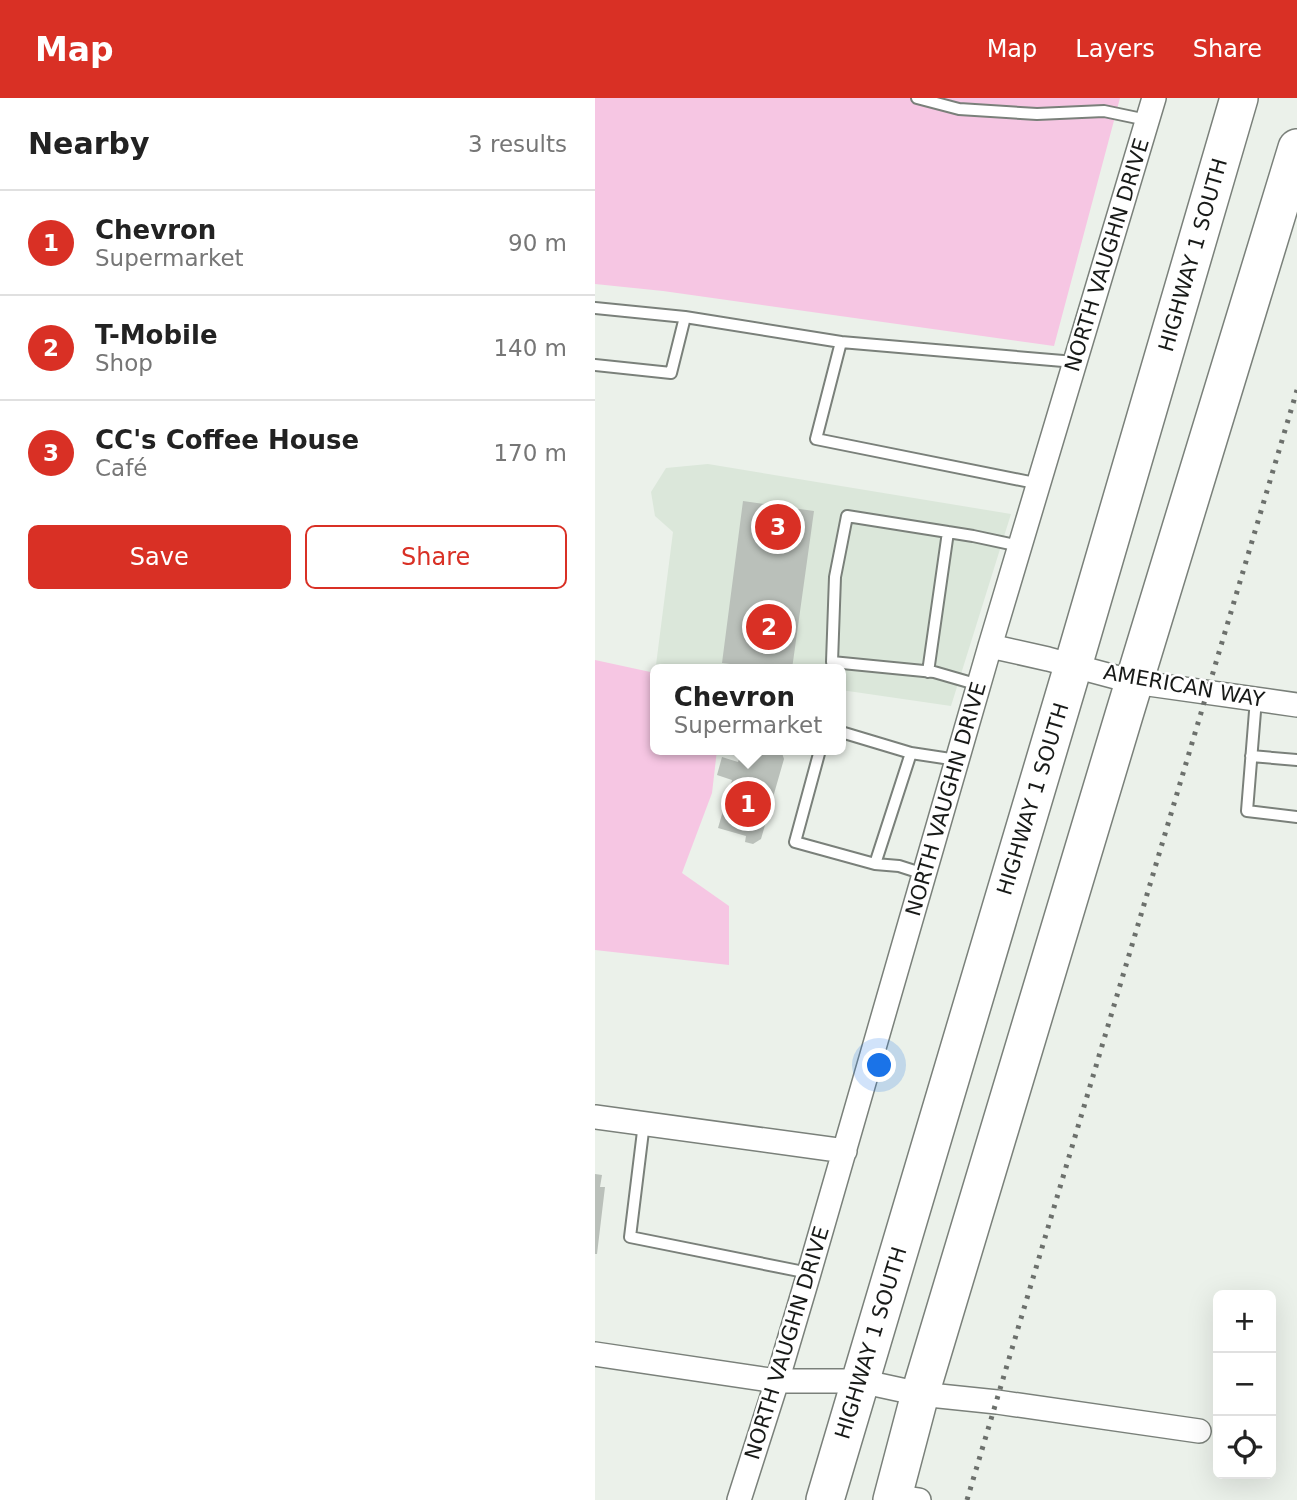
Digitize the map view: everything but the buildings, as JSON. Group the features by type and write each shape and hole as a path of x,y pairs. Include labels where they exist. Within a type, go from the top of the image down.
{"highway":[{"name":"HIGHWAY 1 SOUTH","path":"825,1500 1239,98"},
{"path":"901,1498 920,1394 1297,148"}],"street":[{"name":"NORTH VAUGHN DRIVE","path":"739,1500 809,1273 990,646 1154,98"},
{"name":"AMERICAN WAY","path":"990,646 1134,682 1297,705"},
{"path":"595,1117 845,1151"},
{"path":"595,1354 777,1381 860,1381 920,1394 997,1402 1199,1431"}],"lane":[{"path":"917,98 959,109 1037,114 1104,111 1147,120"},
{"path":"595,307 685,317 841,342 1075,362"},
{"path":"595,365 671,373 685,317"},
{"path":"841,342 816,439 1040,484"},
{"path":"979,685 928,672 832,662 835,577 847,516 1020,546"},
{"path":"928,672 948,532"},
{"path":"1256,699 1247,811 1297,817"},
{"path":"846,734 911,753 957,760"},
{"path":"875,864 911,753"},
{"path":"819,755 795,842 875,864 899,866 925,875"},
{"path":"1251,756 1297,760"},
{"path":"644,1124 630,1237 809,1273"}],"shaded area":[{"path":"595,98 1120,98 1054,346 663,291 595,284"},
{"path":"708,464 1011,514 951,706 846,691 846,664 656,664 673,532 655,516 651,492 666,468"},
{"path":"595,660 650,672 650,755 716,755 712,793 682,873 729,906 729,965 595,950"}],"railway":[{"path":"967,1500 1297,390"}],"place":[{"name":"CC's Coffee House","path":"778,527"},
{"name":"T-Mobile","path":"769,627"},
{"name":"Chevron","path":"748,804"}]}
